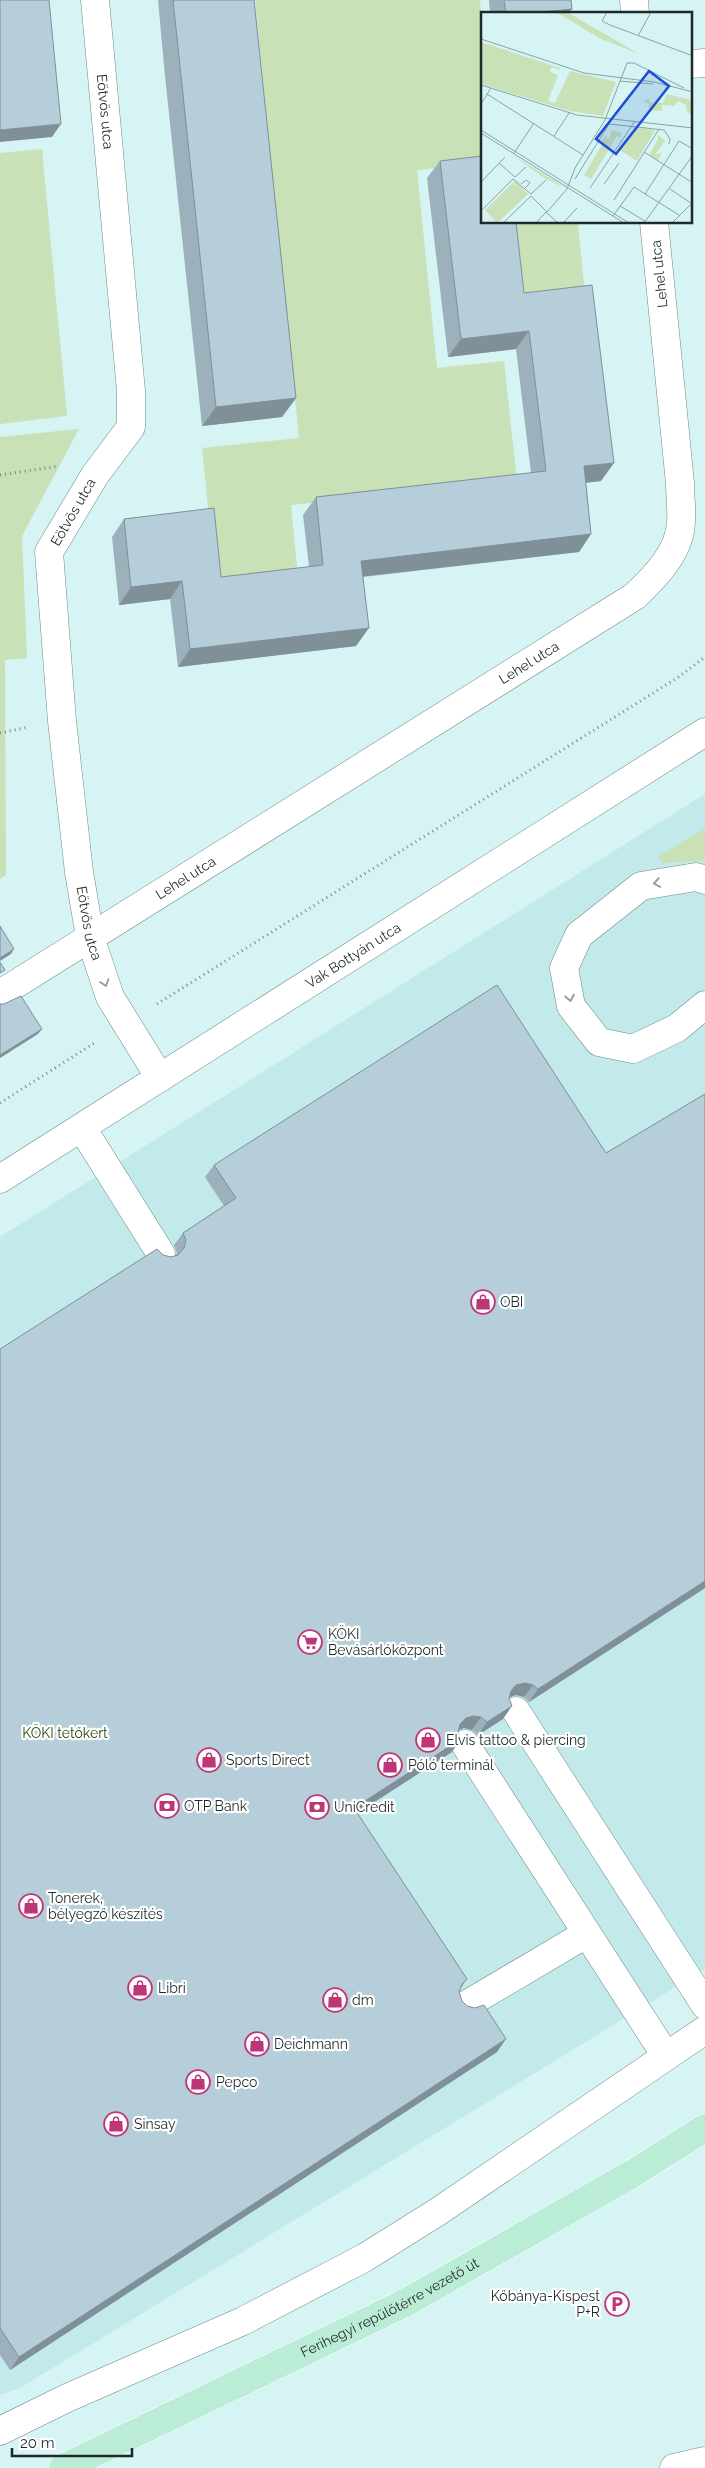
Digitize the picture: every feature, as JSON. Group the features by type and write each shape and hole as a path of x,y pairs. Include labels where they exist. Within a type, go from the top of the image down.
{"main road":[{"name":"Ferihegyi repülőtérre vezető út","path":"63,2468 403,2304 632,2174 705,2128"}],"street":[{"name":"Eötvös utca","path":"95,0 131,409 131,427 94,475 50,552 63,730 78,872 90,937 110,997 160,1078"},
{"path":"692,64 705,63"},
{"name":"Lehel utca","path":"90,937 635,596 655,577 672,553 681,524 680,484 654,224"},
{"name":"Vak Bottyán utca","path":"0,1179 705,732"},
{"path":"705,880 696,877 641,886 579,935 564,968 571,1006 599,1042 632,1050 677,1028 705,1005"},
{"path":"0,994 90,937"},
{"path":"82,1128 161,1254"},
{"path":"516,1711 705,2005"},
{"path":"465,1744 666,2056"},
{"path":"466,2005 586,1934"},
{"path":"1,2430 67,2398 244,2321 364,2258 439,2211 705,2030"},
{"path":"674,2468 705,2461"}],"path":[{"path":"0,475 72,464 94,475"},
{"path":"0,1103 677,678 705,657"}],"shaded area":[{"name":"KÖKI Bevásárlóközpont","path":"705,794 705,1969 20,2388 0,2395 0,1237"}],"green space":[{"path":"255,0 480,0 481,163 417,170 437,368 504,361 517,481 291,505 298,576 216,584 202,448 299,438"},
{"path":"42,149 67,416 0,424 0,153"},
{"path":"514,224 578,224 585,294 522,301"},
{"path":"79,429 22,536 27,658 5,660 6,875 0,879 0,437"},
{"path":"705,828 705,861 662,863 658,857"}],"building":[{"path":"0,0 49,0 61,124 0,130"},
{"path":"173,0 254,0 296,398 216,407"},
{"path":"504,0 571,0 572,9 542,12 506,12"},
{"path":"481,156 481,224 516,224 524,293 592,285 614,463 584,466 591,534 361,561 369,628 190,649 182,581 131,587 124,519 214,508 221,577 323,565 316,497 546,471 529,331 461,339 440,161"},
{"path":"0,926 14,949 0,958"},
{"path":"0,962 5,970 0,973"},
{"name":"KÖKI Bevásárlóközpont","path":"497,985 606,1153 705,1094 705,1581 538,1689 533,1685 525,1683 516,1685 511,1691 509,1698 512,1706 487,1722 481,1717 473,1716 466,1718 460,1724 458,1732 461,1739 354,1808 467,1979 462,1984 459,1992 462,2001 467,2006 475,2008 484,2005 506,2039 19,2357 0,2328 0,1349 157,1249 163,1255 171,1257 178,1255 184,1248 186,1240 183,1233 236,1198 214,1165"},
{"path":"21,996 42,1029 0,1055 0,1004"}],"place":[{"name":"OBI","path":"483,1302"},
{"name":"KÖKI Bevásárlóközpont","path":"310,1642"},
{"name":"Elvis tattoo & piercing","path":"428,1740"},
{"name":"Sports Direct","path":"209,1760"},
{"name":"Póló terminál","path":"390,1765"},
{"name":"OTP Bank","path":"167,1806"},
{"name":"UniCredit","path":"317,1807"},
{"name":"Tonerek, bélyegző készítés","path":"31,1906"},
{"name":"Libri","path":"140,1988"},
{"name":"dm","path":"335,2000"},
{"name":"Deichmann","path":"257,2044"},
{"name":"Pepco","path":"198,2082"},
{"name":"Sinsay","path":"116,2124"},
{"name":"Kőbánya-Kispest P+R","path":"617,2304"}],"park label":[{"name":"KÖKI tetőkert","path":"65,1733"}]}
